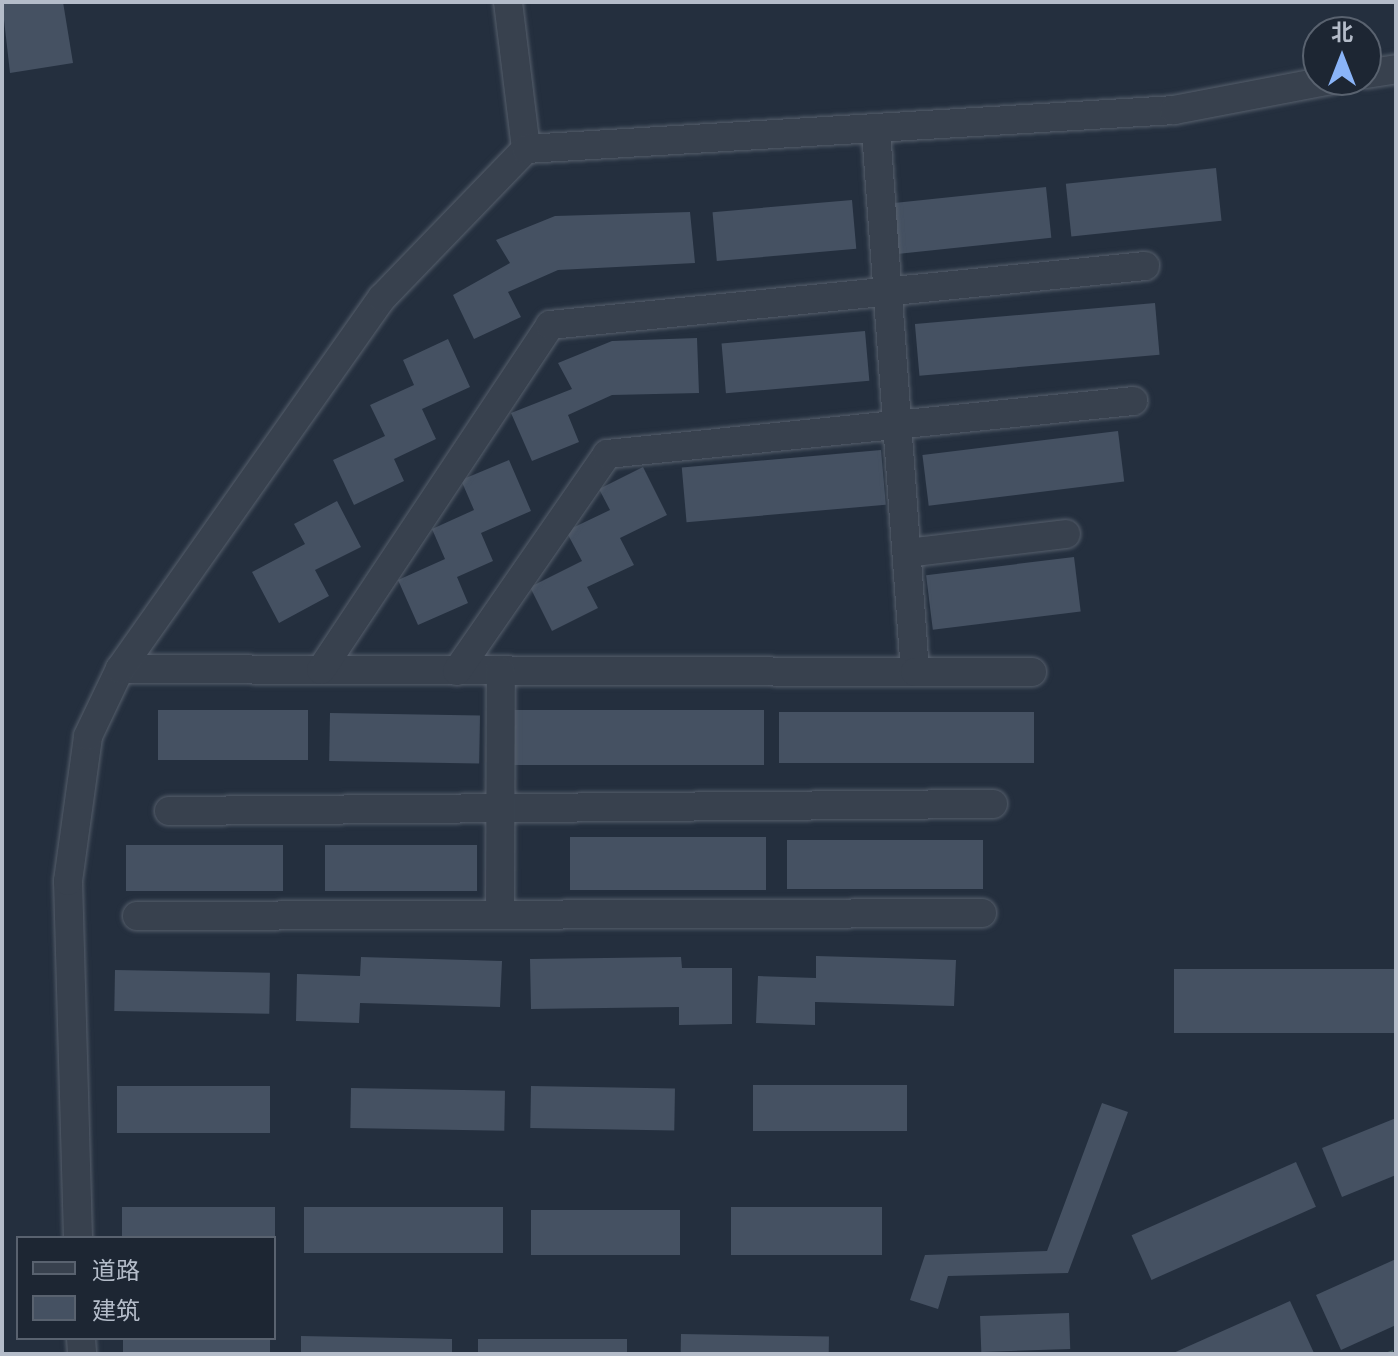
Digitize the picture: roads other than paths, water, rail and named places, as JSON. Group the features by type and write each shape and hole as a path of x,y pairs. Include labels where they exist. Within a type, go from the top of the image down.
{"street":[{"path":"508,2 526,149"},
{"path":"78,1236 68,881 88,736 120,669 382,298 526,149 1174,110 1302,86"},
{"path":"876,130 915,672"},
{"path":"321,670 550,325 1145,266"},
{"path":"457,671 607,454 1133,401"},
{"path":"907,553 1066,534"},
{"path":"120,669 1032,672"},
{"path":"500,915 501,671"},
{"path":"169,811 993,804"},
{"path":"137,916 982,913"}]}
